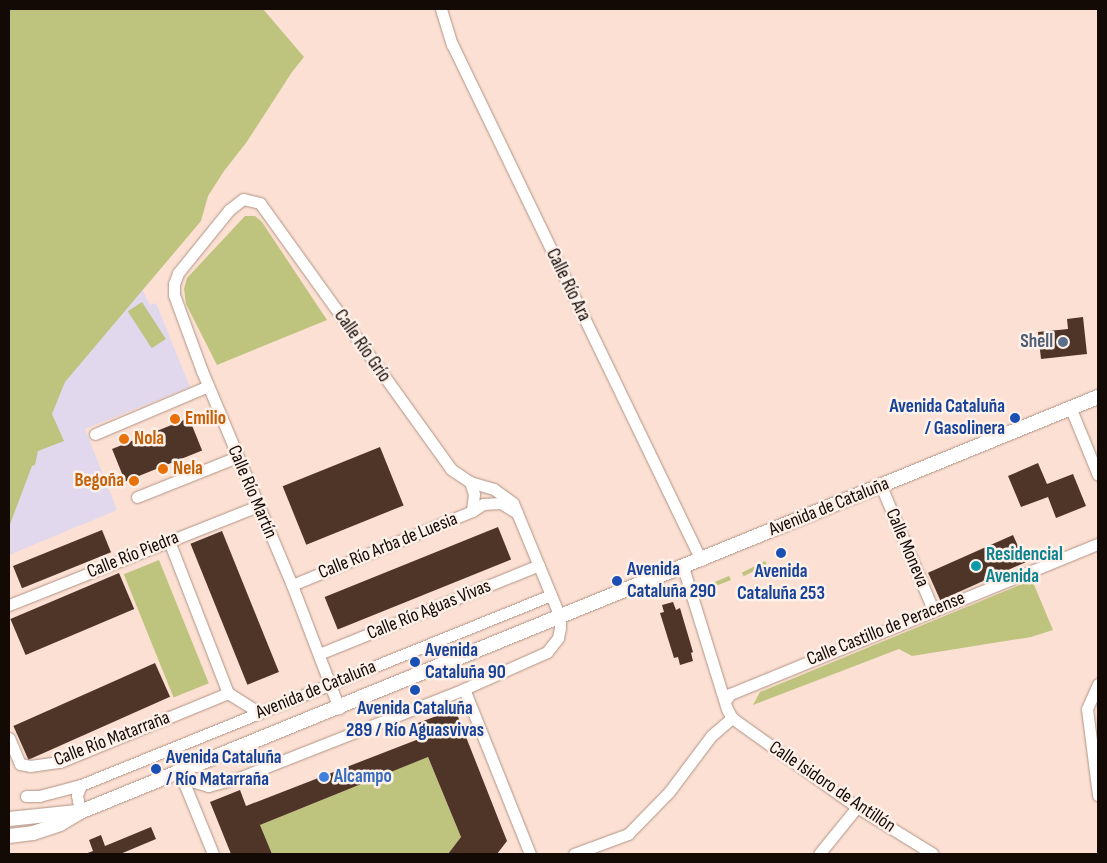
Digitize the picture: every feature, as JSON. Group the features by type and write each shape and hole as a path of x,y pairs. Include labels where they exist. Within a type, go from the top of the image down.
{"main road":[{"name":"Avenida de Cataluña","path":"9,836 49,828 80,812 340,708 1098,397"},
{"name":"Avenida de Cataluña","path":"9,819 80,812"}],"street":[{"name":"Calle Río Ara","path":"441,9 452,44 701,560"},
{"name":"Calle Río Martín","path":"260,203 243,199 229,210 184,265 175,279 173,290 208,386 292,585 340,708"},
{"name":"Calle Río Grío","path":"260,203 445,463 474,483 494,489 510,499 518,514 560,617"},
{"path":"94,434 208,386"},
{"path":"1071,408 1098,475"},
{"path":"137,497 237,456"},
{"path":"474,483 483,504 501,503 510,507 518,514"},
{"path":"472,511 474,483"},
{"name":"Calle Moneva","path":"881,486 933,610"},
{"name":"Calle Río Arba de Luesia","path":"292,585 472,511 483,504"},
{"name":"Calle Río Piedra","path":"9,605 258,506"},
{"path":"169,541 228,693 260,712"},
{"name":"Calle Castillo de Peracense","path":"726,696 1098,544"},
{"name":"Calle Río Aguas Vivas","path":"319,654 539,565"},
{"path":"574,854 628,834 669,792 711,736 732,718 683,567"},
{"name":"Avenida de Cataluña","path":"26,796 38,796 81,785 551,595"},
{"path":"180,773 208,786 227,782 464,689 547,652 558,638 560,617"},
{"path":"1098,684 1087,708 1098,795"},
{"path":"464,689 530,854"},
{"name":"Calle Río Matarraña","path":"9,738 20,764 30,766 60,762 228,693"},
{"name":"Calle Isidoro de Antillón","path":"732,718 857,807 933,854"},
{"path":"180,773 213,854"},
{"path":"80,812 76,795 81,785"},
{"path":"819,854 857,807"}],"shaded area":[{"path":"142,289 150,305 156,303 190,387 85,429 117,510 9,555 9,396 55,393"}],"green space":[{"path":"9,9 263,9 304,57 208,196 201,221 65,382 52,414 64,441 38,451 35,465 32,466 9,527"},
{"path":"245,216 255,216 262,222 327,320 217,365 186,304 184,289 187,278"},
{"path":"142,302 166,339 152,348 128,311"},
{"path":"159,560 209,683 174,698 124,574"},
{"path":"765,561 767,565 744,576 742,573"},
{"path":"729,576 731,580 705,590 703,587"},
{"path":"1032,580 1053,630 1031,637 912,656 899,649 753,705 760,692"},
{"path":"428,757 461,837 448,854 272,854 260,825"}],"building":[{"name":"Shell","path":"1083,317 1087,354 1041,359 1038,332 1068,329 1067,319"},
{"path":"189,418 202,450 125,482 112,449"},
{"path":"380,447 404,505 306,545 283,486"},
{"path":"1038,463 1047,484 1073,474 1086,506 1056,518 1048,497 1021,507 1008,476"},
{"path":"498,527 511,559 338,630 325,597"},
{"path":"102,530 111,552 22,588 13,566"},
{"path":"222,531 279,672 247,685 190,544"},
{"name":"Residencial Avenida","path":"1013,535 1025,562 940,600 928,573"},
{"path":"119,573 134,609 26,655 10,619"},
{"path":"673,602 676,610 680,608 693,652 691,653 693,661 680,665 678,657 674,658 660,613 664,612 662,605"},
{"path":"155,663 170,697 28,760 13,726"},
{"path":"455,709 507,841 497,854 448,854 461,837 428,757 260,825 272,854 231,854 210,802 240,790 246,806 424,737 418,723"},
{"path":"151,827 156,839 125,852 120,854 85,854 93,851 89,840 101,835 105,846"}],"place":[{"name":"Shell","path":"1063,342"},
{"name":"Avenida Cataluña / Gasolinera","path":"1015,418"},
{"name":"Emilio","path":"175,419"},
{"name":"Nola","path":"124,439"},
{"name":"Nela","path":"163,469"},
{"name":"Begoña","path":"134,481"},
{"name":"Avenida Cataluña 253","path":"781,553"},
{"name":"Residencial Avenida","path":"976,566"},
{"name":"Avenida Cataluña 290","path":"617,581"},
{"name":"Avenida Cataluña 90","path":"415,662"},
{"name":"Avenida Cataluña 289 / Río Aguasvivas","path":"415,690"},
{"name":"Avenida Cataluña / Río Matarraña","path":"156,769"},
{"name":"Alcampo","path":"324,777"}]}
